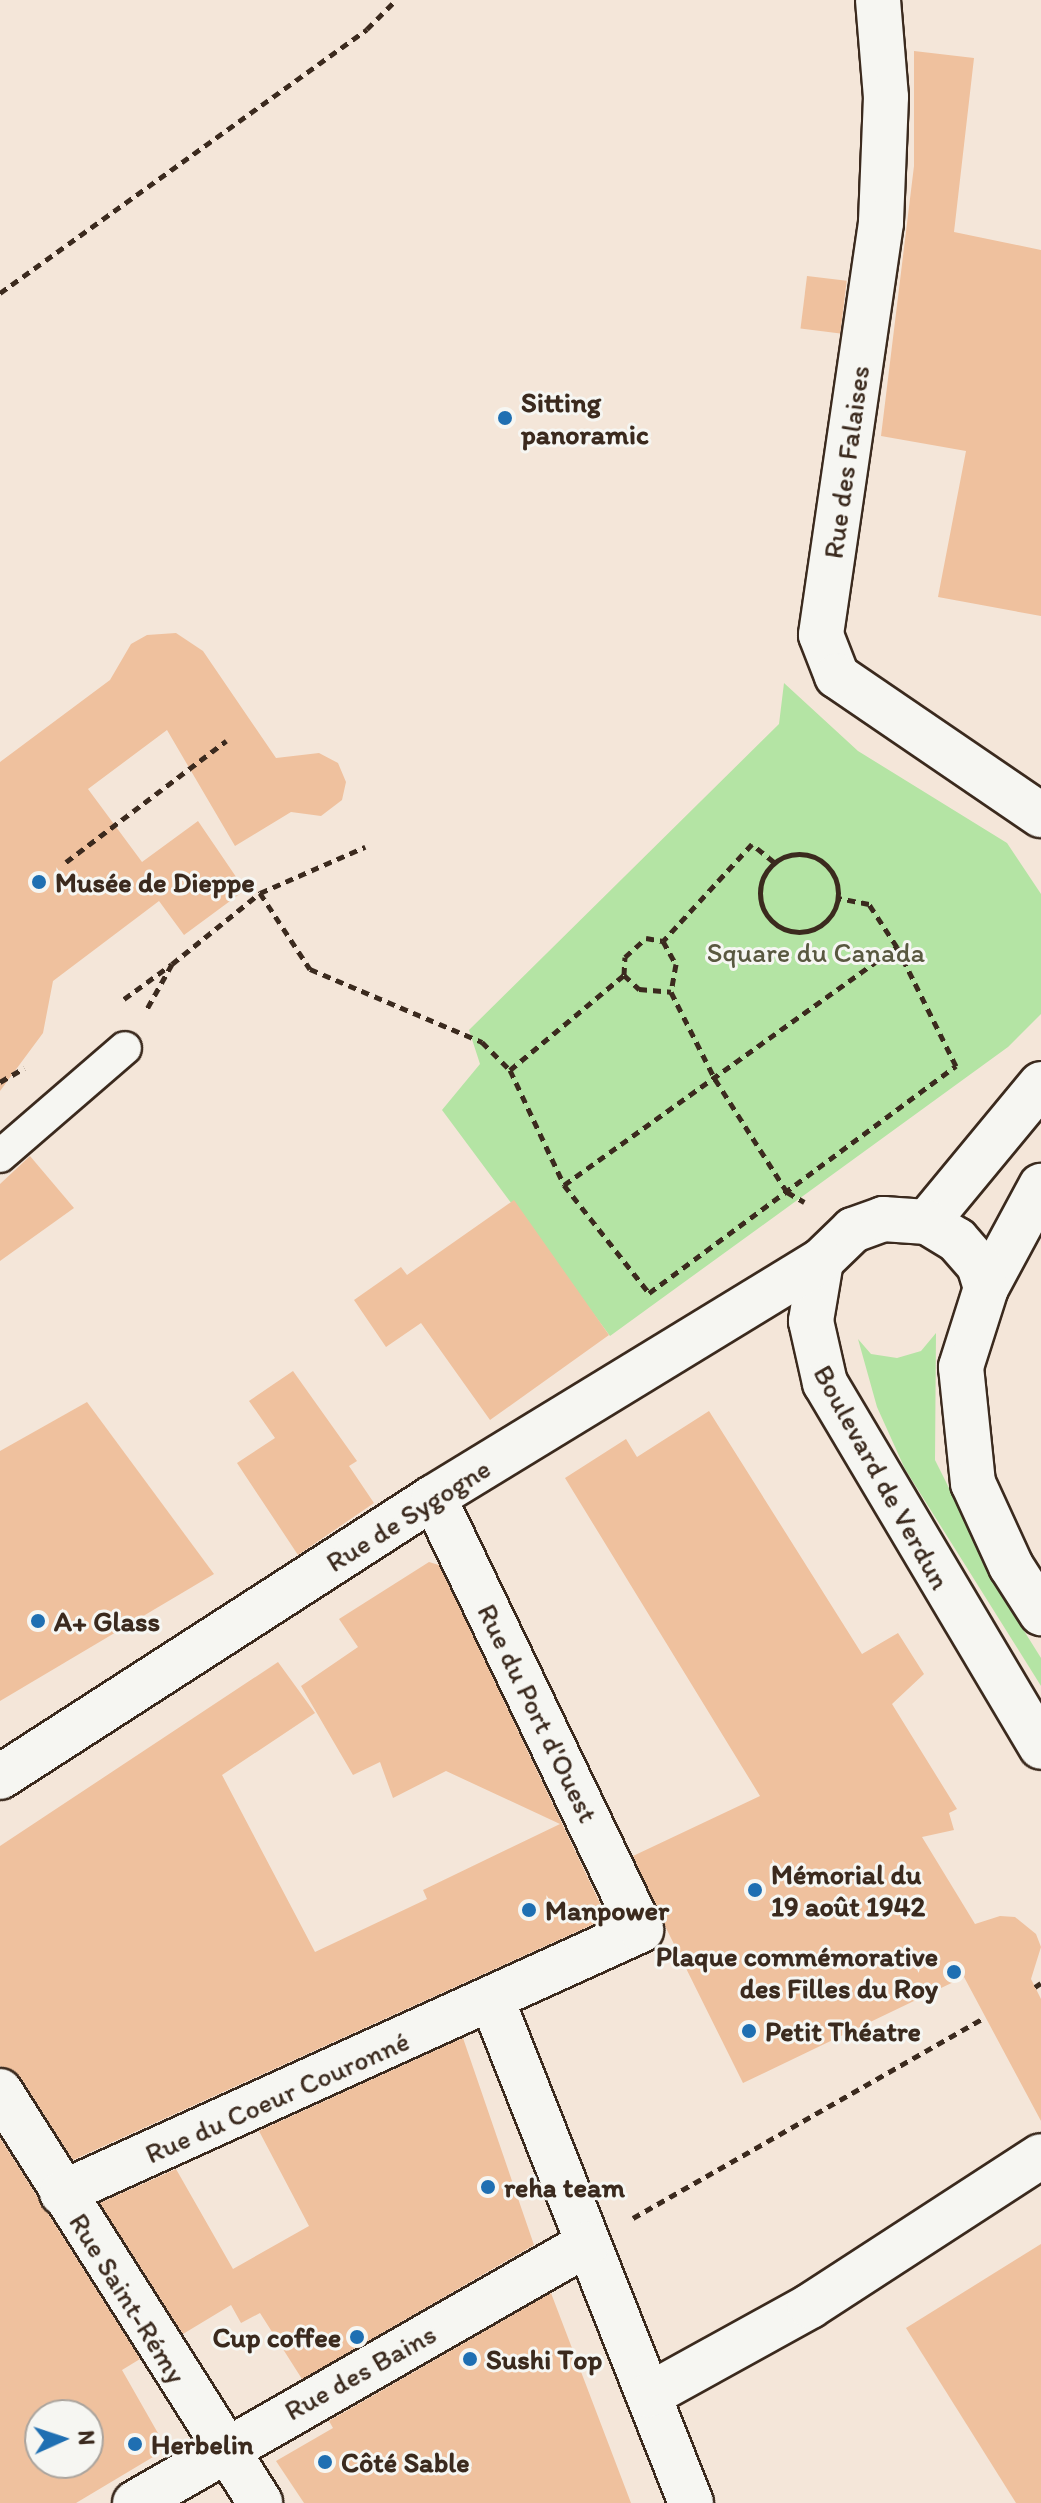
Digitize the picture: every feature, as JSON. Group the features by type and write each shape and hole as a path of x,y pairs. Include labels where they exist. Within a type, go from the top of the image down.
{"street":[{"name":"Rue des Falaises","path":"878,0 886,97 881,223 821,635 837,676 1041,815"},
{"path":"927,1222 1041,1084"},
{"path":"1041,1186 986,1288 961,1367 973,1483 1011,1566 1041,1613"},
{"path":"821,1261 853,1230 883,1219 927,1222 964,1248 979,1265 986,1288"},
{"name":"Rue de Sygogne","path":"0,1777 434,1497 821,1261"},
{"name":"Boulevard de Verdun","path":"821,1261 811,1321 814,1351 825,1383 1041,1747"},
{"path":"736,1314 783,1326 814,1351"},
{"name":"Rue du Port d'Ouest","path":"434,1497 641,1930"},
{"name":"Rue du Coeur Couronné","path":"62,2193 641,1930"},
{"path":"492,2000 691,2503"},
{"name":"Rue Saint-Rémy","path":"0,2091 223,2449 260,2503"},
{"path":"649,2395 810,2306 1041,2156"},
{"name":"Rue des Bains","path":"135,2503 223,2449 587,2244"}],"lane":[{"path":"0,1156 125,1048"}],"path":[{"path":"0,293 367,29 396,0"},
{"path":"66,862 226,741"},
{"path":"663,941 752,844 774,862"},
{"path":"172,964 260,893 365,847"},
{"path":"798,853 812,855 833,872 838,898 835,910 817,928 792,932 780,927 760,897 774,862 798,853"},
{"path":"260,893 310,969 482,1042 510,1070 564,1185 649,1293 956,1066 897,947 869,904 838,898"},
{"path":"510,1070 624,975 625,957 646,938 663,941"},
{"path":"663,941 676,964 671,992 715,1079 787,1192 853,1230"},
{"path":"564,1185 897,947"},
{"path":"624,975 639,989 671,992"},
{"path":"587,2244 985,2017"}],"green space":[{"name":"Square du Canada","path":"784,683 858,751 1007,843 1041,894 1041,1014 1008,1047 610,1336 442,1110 480,1064 469,1030 779,724"},
{"path":"936,1333 935,1460 1006,1602 1041,1658 1041,1686 905,1469 877,1407 858,1339 871,1354 897,1358 921,1351"}],"building":[{"path":"914,51 974,58 954,232 1041,250 1041,616 938,597 966,451 881,436 914,166"},
{"path":"807,276 847,281 840,333 801,329"},
{"path":"176,633 203,651 276,758 319,753 338,763 346,782 342,800 321,816 291,812 235,846 167,730 88,789 142,862 198,821 245,890 184,935 159,901 53,981 43,1033 0,1091 0,762 110,680 131,644 147,635"},
{"path":"30,1156 74,1208 0,1261 0,1184"},
{"path":"514,1200 609,1335 490,1420 421,1323 386,1347 354,1300 401,1267 407,1275"},
{"path":"293,1371 357,1461 349,1466 374,1503 298,1555 237,1463 275,1438 249,1401"},
{"path":"87,1402 214,1574 0,1701 0,1451"},
{"path":"709,1411 862,1654 898,1633 924,1674 892,1704 957,1809 949,1813 954,1830 922,1837 975,1924 1000,1916 1015,1917 1036,1934 1041,1947 1031,1979 1041,1999 1041,2121 964,1977 743,2083 665,1926 633,1856 760,1796 565,1478 626,1439 637,1457"},
{"path":"429,1562 439,1565 607,1918 73,2160 21,2078 0,2066 0,1846 278,1662 315,1713 222,1775 315,1952 427,1899 423,1890 560,1824 446,1771 393,1798 380,1762 353,1775 301,1686 358,1647 339,1619"},
{"path":"463,2038 534,2245 302,2379 260,2313 241,2323 231,2305 183,2334 100,2203 176,2169 233,2269 309,2226 259,2131"},
{"path":"0,2138 140,2359 122,2370 159,2435 153,2457 76,2503 0,2503"},
{"path":"1041,2244 1041,2503 1016,2503 906,2328"},
{"path":"551,2293 631,2503 304,2503 276,2461 333,2428 329,2421"}],"place":[{"name":"Sitting panoramic","path":"505,418"},
{"name":"Musée de Dieppe","path":"39,882"},
{"name":"A+ Glass","path":"38,1621"},
{"name":"Mémorial du 19 août 1942","path":"755,1890"},
{"name":"Manpower","path":"529,1910"},
{"name":"Plaque commémorative des Filles du Roy","path":"954,1972"},
{"name":"Petit Théatre","path":"749,2031"},
{"name":"reha team","path":"488,2187"},
{"name":"Cup coffee","path":"357,2337"},
{"name":"Sushi Top","path":"470,2359"},
{"name":"Herbelin","path":"135,2444"},
{"name":"Côté Sable","path":"325,2462"}]}
